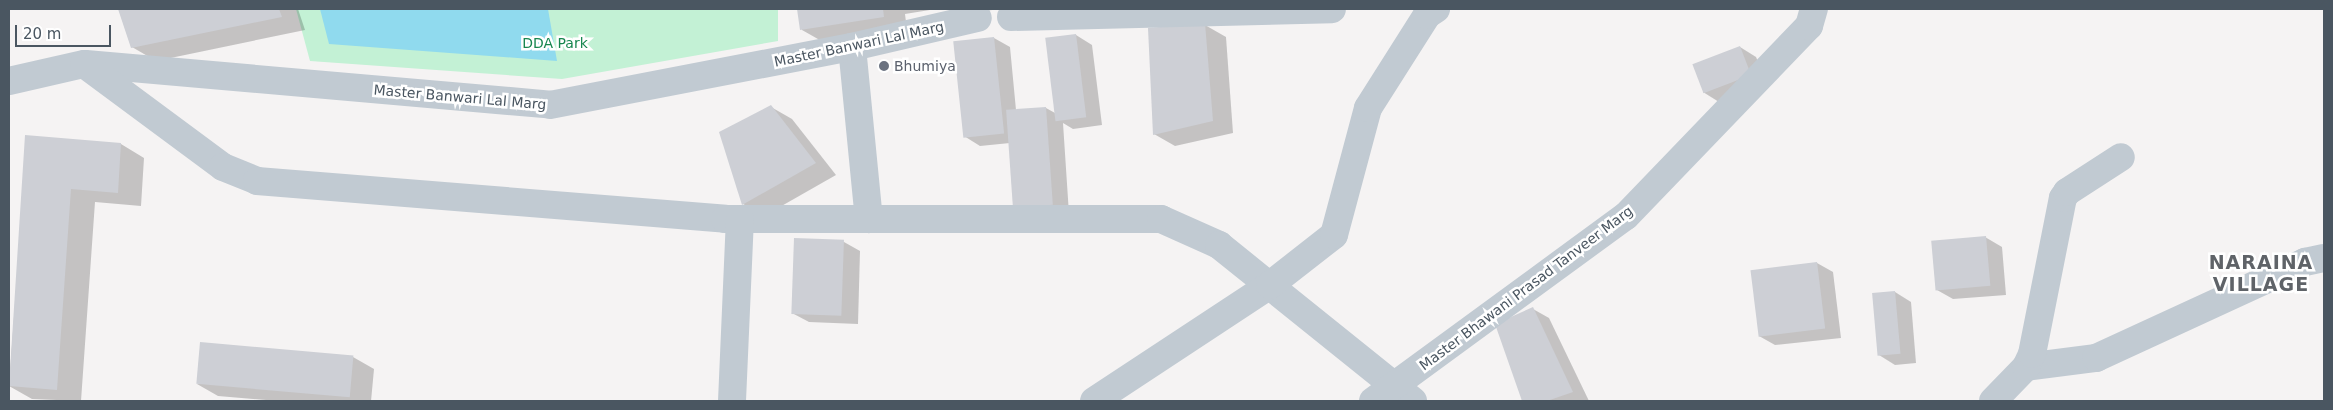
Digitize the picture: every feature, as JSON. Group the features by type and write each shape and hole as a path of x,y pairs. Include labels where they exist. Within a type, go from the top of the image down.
{"street":[{"path":"1011,17 1332,9"},
{"path":"1094,401 1270,285 1334,235 1368,108 1427,15 1436,9"},
{"name":"Master Bhawani Prasad Tanveer Marg","path":"1393,397 1626,216 1809,26 1814,9"},
{"name":"Master Banwari Lal Marg","path":"9,81 84,64 550,105 852,47 978,18"},
{"path":"852,47 869,219"},
{"path":"84,64 224,167 257,181 740,219 1161,219 1218,245 1270,285 1393,397"},
{"path":"1993,401 2026,367 2035,341 2063,198 2067,192 2121,157"},
{"path":"732,401 740,219"},
{"path":"2026,367 2096,358 2304,262 2324,258"}],"green space":[{"name":"DDA Park","path":"296,9 778,9 778,41 562,79 310,61"}],"water":[{"path":"320,9 548,9 557,61 329,44"}],"building":[{"path":"118,9 279,9 282,17 131,48"},
{"path":"797,9 883,9 884,17 800,30"},
{"path":"1205,23 1213,121 1153,135 1148,28"},
{"path":"1076,34 1086,117 1055,121 1045,38"},
{"path":"994,37 1004,133 963,138 953,41"},
{"path":"1740,46 1751,75 1703,93 1692,64"},
{"path":"771,105 816,163 742,205 719,132"},
{"path":"1046,107 1053,205 1013,208 1006,110"},
{"path":"25,135 121,143 118,193 71,189 57,390 9,386"},
{"path":"1986,236 1990,286 1936,291 1931,241"},
{"path":"794,238 844,240 841,316 791,314"},
{"path":"1817,262 1825,329 1759,337 1750,270"},
{"path":"1895,291 1900,354 1878,356 1872,293"},
{"path":"1533,307 1573,392 1547,401 1522,401 1495,324"},
{"path":"200,342 353,355 350,397 196,384"}],"place":[{"name":"Bhumiya","path":"884,66"}],"district":[{"name":"NARAINA VILLAGE","path":"2261,274"}]}
